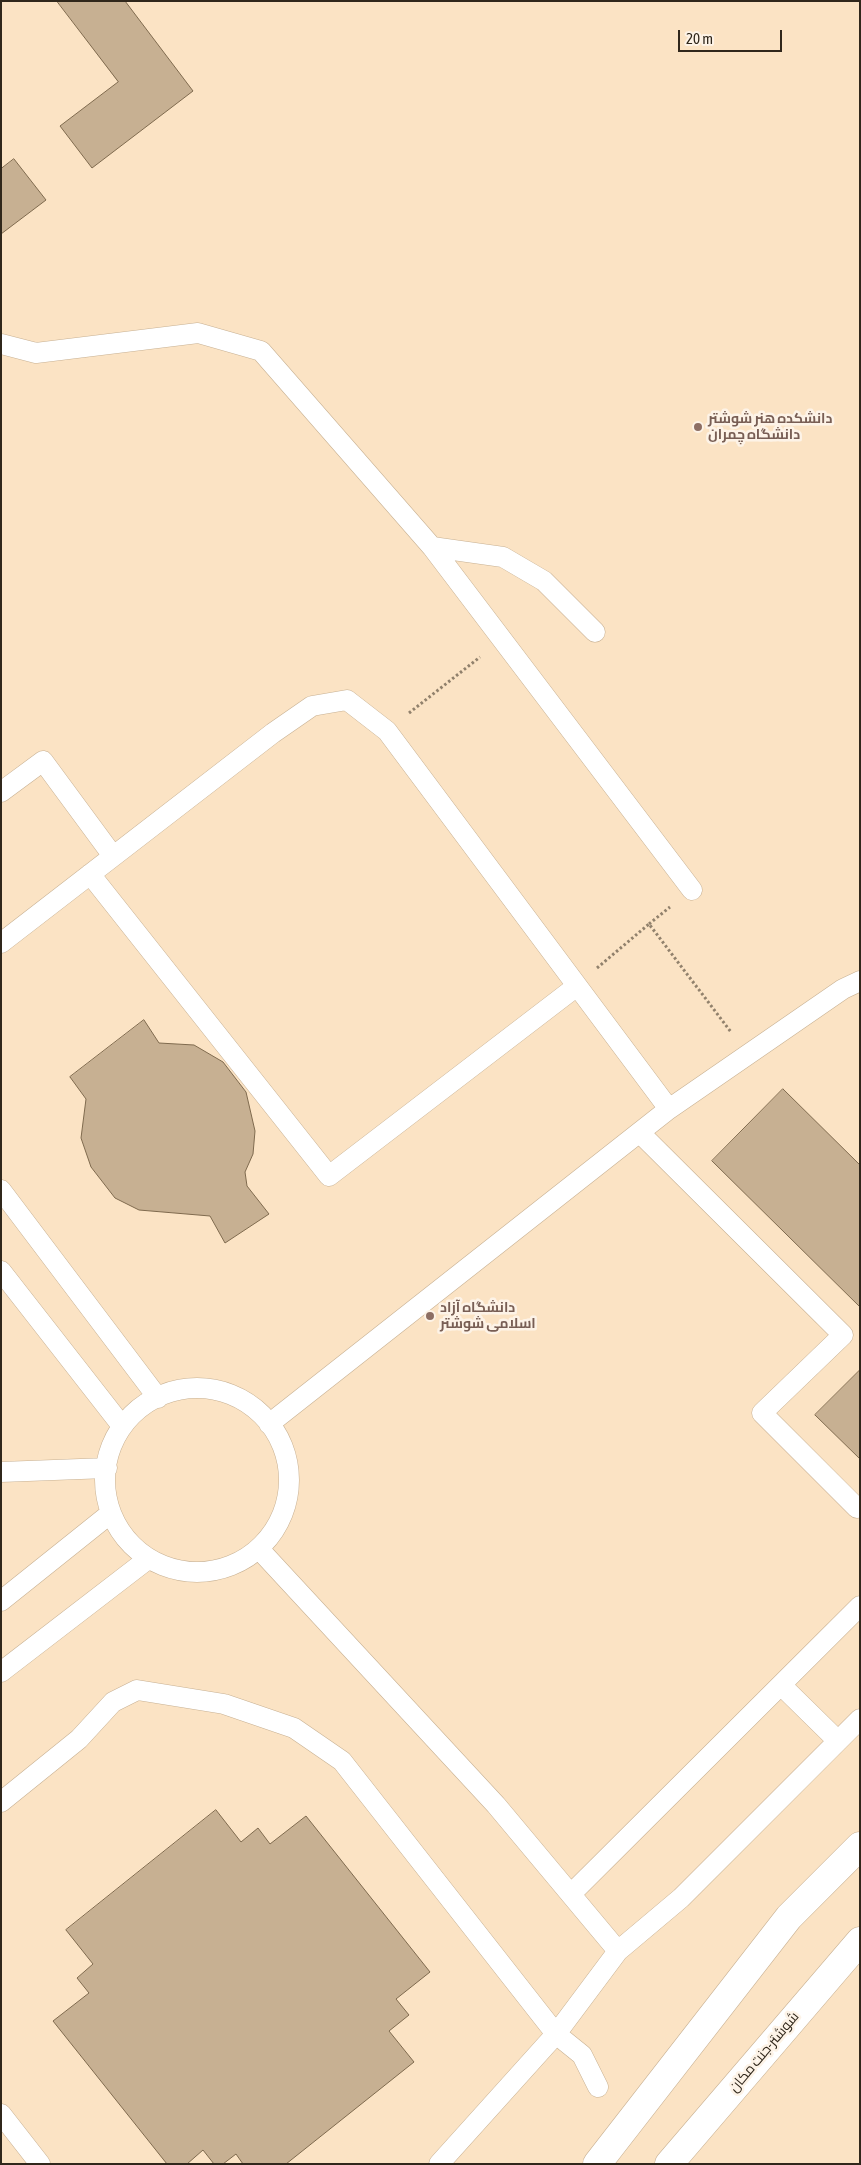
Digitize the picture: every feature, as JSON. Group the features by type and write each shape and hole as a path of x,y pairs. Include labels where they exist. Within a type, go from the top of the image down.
{"street":[{"path":"597,2164 789,1916 860,1846"},
{"name":"شوشتر-جنت مکان","path":"668,2164 860,1942"}],"lane":[{"path":"1,344 36,353 198,333 261,351 432,547 692,890"},
{"path":"432,547 503,556 544,580 595,632"},
{"path":"1,943 273,733 312,706 347,700 386,731 669,1109"},
{"path":"1,792 43,761 113,856"},
{"path":"90,874 329,1176 577,986"},
{"path":"269,1424 669,1109 843,989 860,981"},
{"path":"640,1133 843,1335 762,1413 857,1508"},
{"path":"1,1190 158,1398"},
{"path":"1,1271 122,1426"},
{"path":"203,1388 234,1395 260,1412 269,1424 279,1437 288,1466 288,1498 278,1526 259,1549 235,1565 206,1573 176,1570 148,1559 126,1539 111,1513 105,1484 107,1468 109,1454 122,1426 144,1404 172,1391 203,1388"},
{"path":"1,1472 107,1468"},
{"path":"1,1601 111,1513"},
{"path":"259,1549 496,1805 618,1951"},
{"path":"1,1672 148,1559"},
{"path":"571,1894 860,1606"},
{"path":"780,1685 838,1741"},
{"path":"1,1802 79,1738 113,1702 137,1690 224,1704 294,1728 342,1760 556,2034 582,2055 598,2086"},
{"path":"439,2164 556,2034 618,1951 681,1898 860,1719"},
{"path":"1,2114 40,2164"}],"path":[{"path":"386,731 502,640"},
{"path":"577,986 649,924 748,1054"}],"building":[{"path":"57,1 125,1 193,91 92,168 60,126 118,82"},
{"path":"14,159 46,200 1,234 1,169"},
{"path":"144,1020 159,1043 194,1045 223,1062 246,1092 255,1131 253,1154 245,1172 247,1186 269,1214 225,1243 210,1216 139,1210 115,1198 91,1167 81,1138 86,1099 70,1077"},
{"path":"783,1089 860,1165 860,1307 712,1161"},
{"path":"860,1370 860,1459 815,1415"},
{"path":"216,1810 241,1842 258,1828 270,1844 306,1816 430,1972 396,1999 409,2015 389,2031 414,2062 286,2164 243,2164 236,2154 223,2164 214,2164 203,2150 187,2164 167,2164 53,2021 89,1993 77,1978 93,1964 66,1930"}],"place":[{"name":"دانشکده هنر شوشتر دانشگاه چمران","path":"698,427"},
{"name":"دانشگاه آزاد اسلامی شوشتر","path":"430,1316"}]}
